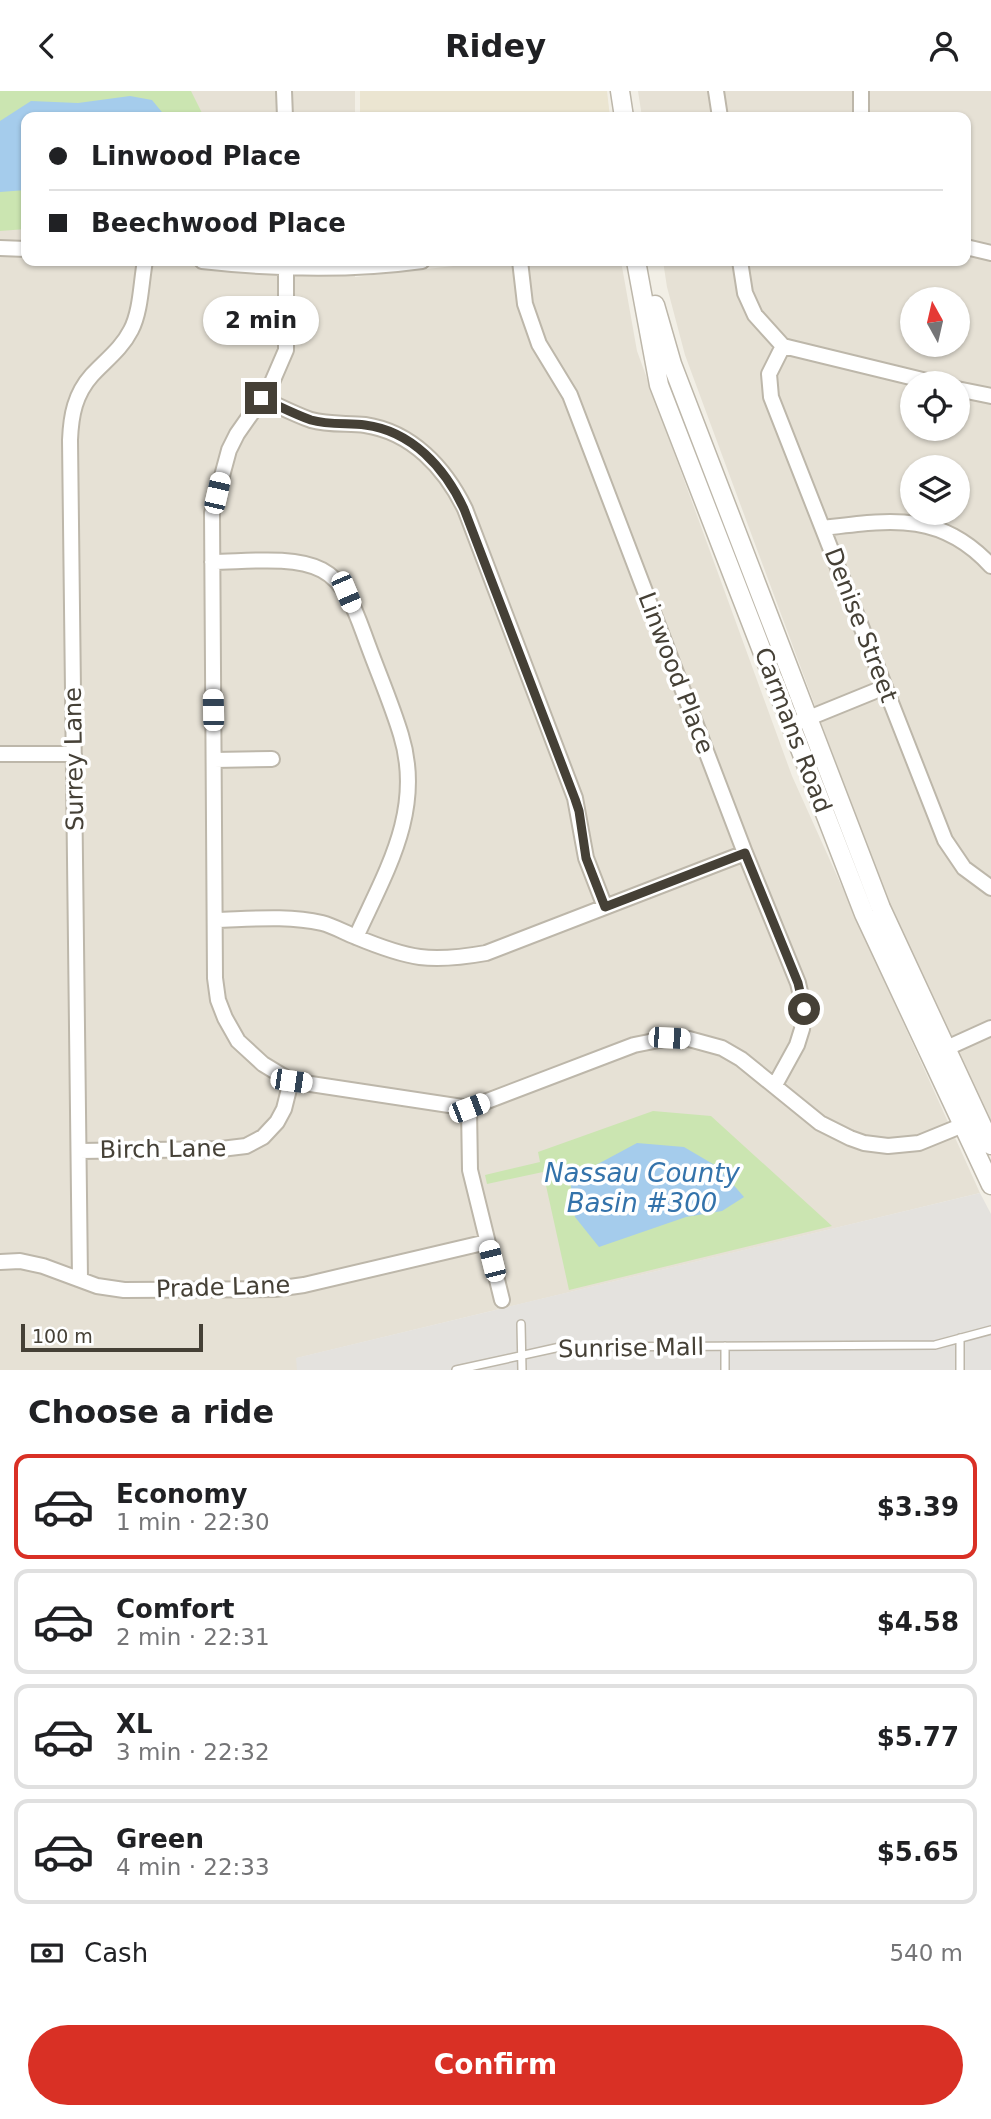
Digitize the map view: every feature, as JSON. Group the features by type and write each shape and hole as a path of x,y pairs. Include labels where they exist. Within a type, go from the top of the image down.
{"street":[{"path":"284,91 285,112"},
{"path":"620,91 623,112"},
{"path":"716,91 719,112"},
{"path":"860,91 861,112"},
{"path":"971,248 989,253 991,236"},
{"path":"0,248 21,249"},
{"name":"Surrey Lane","path":"80,1279 71,417 85,384 117,352 132,329 144,266"},
{"path":"286,266 286,350 270,387 237,434 221,473 212,513 215,978 218,1000 238,1041 263,1064 291,1081 469,1108 634,1045 669,1038 689,1039 722,1048 756,1069 820,1123 864,1143 888,1146 919,1143 971,1121"},
{"path":"356,266 387,266"},
{"name":"Linwood Place","path":"521,266 526,304 539,344 570,395 745,853 798,983 804,1009 802,1029 797,1045 775,1085"},
{"name":"Carmans Road","path":"637,266 659,385 864,913 938,1052 971,1121 991,1185"},
{"name":"Carmans Road","path":"647,266 659,324 672,364 938,1052"},
{"path":"741,266 745,293 755,315 782,346 900,375"},
{"name":"Denise Street","path":"782,346 769,374 771,397 951,852 964,868 991,888"},
{"path":"970,392 991,396"},
{"path":"261,398 313,420 368,425 399,436 431,459 454,486 575,799 586,858 605,907"},
{"path":"823,528 883,520 921,524 943,531 970,545 991,566"},
{"path":"212,562 292,562 311,565 325,572 346,592 366,640 402,736 409,792 404,824 394,854 356,937"},
{"path":"791,725 885,687"},
{"path":"0,754 74,754"},
{"path":"214,759 272,759"},
{"path":"215,920 302,919 326,924 401,954 451,960 486,953 745,853"},
{"path":"938,1052 991,1028"},
{"name":"Birch Lane","path":"79,1151 222,1149 246,1146 262,1137 277,1122 291,1081"},
{"path":"469,1108 470,1170 502,1300"},
{"name":"Carmans Road","path":"971,1121 991,1145"},
{"name":"Prade Lane","path":"0,1262 20,1261 43,1266 97,1286 124,1290 275,1289 304,1285 487,1242"}],"lane":[{"path":"521,1324 522,1370"},
{"name":"Sunrise Mall","path":"456,1370 560,1347 935,1345 991,1329"},
{"path":"960,1338 960,1370"},
{"path":"725,1346 725,1370"}],"shaded area":[{"path":"0,91 355,91 355,112 21,112 21,266 355,266 355,277 453,266 622,266 637,351 792,776 980,1193 297,1358 297,1370 0,1370"},
{"path":"360,91 607,91 609,112 360,112"},
{"path":"638,91 991,91 991,1121 936,1013 888,903 685,355 664,266 971,266 971,112 641,112"},
{"path":"980,1193 991,1214 991,1370 297,1370 296,1358"}],"green space":[{"path":"0,91 191,91 202,112 21,112 21,229 0,231"},
{"path":"653,1111 711,1116 832,1226 569,1290 543,1172 487,1184 485,1175 540,1162 538,1152"}],"water":[{"path":"130,96 152,100 162,112 21,112 21,190 0,192 0,121 31,101 78,103"},
{"name":"Nassau County Basin #300","path":"637,1143 684,1147 718,1167 744,1197 722,1211 686,1217 599,1247 575,1217 570,1179"}],"route":[{"path":"261,398 313,420 368,425 382,429 417,447 443,471 454,486 464,509 575,799 586,858 605,907 745,853 798,983 804,1009"}]}
